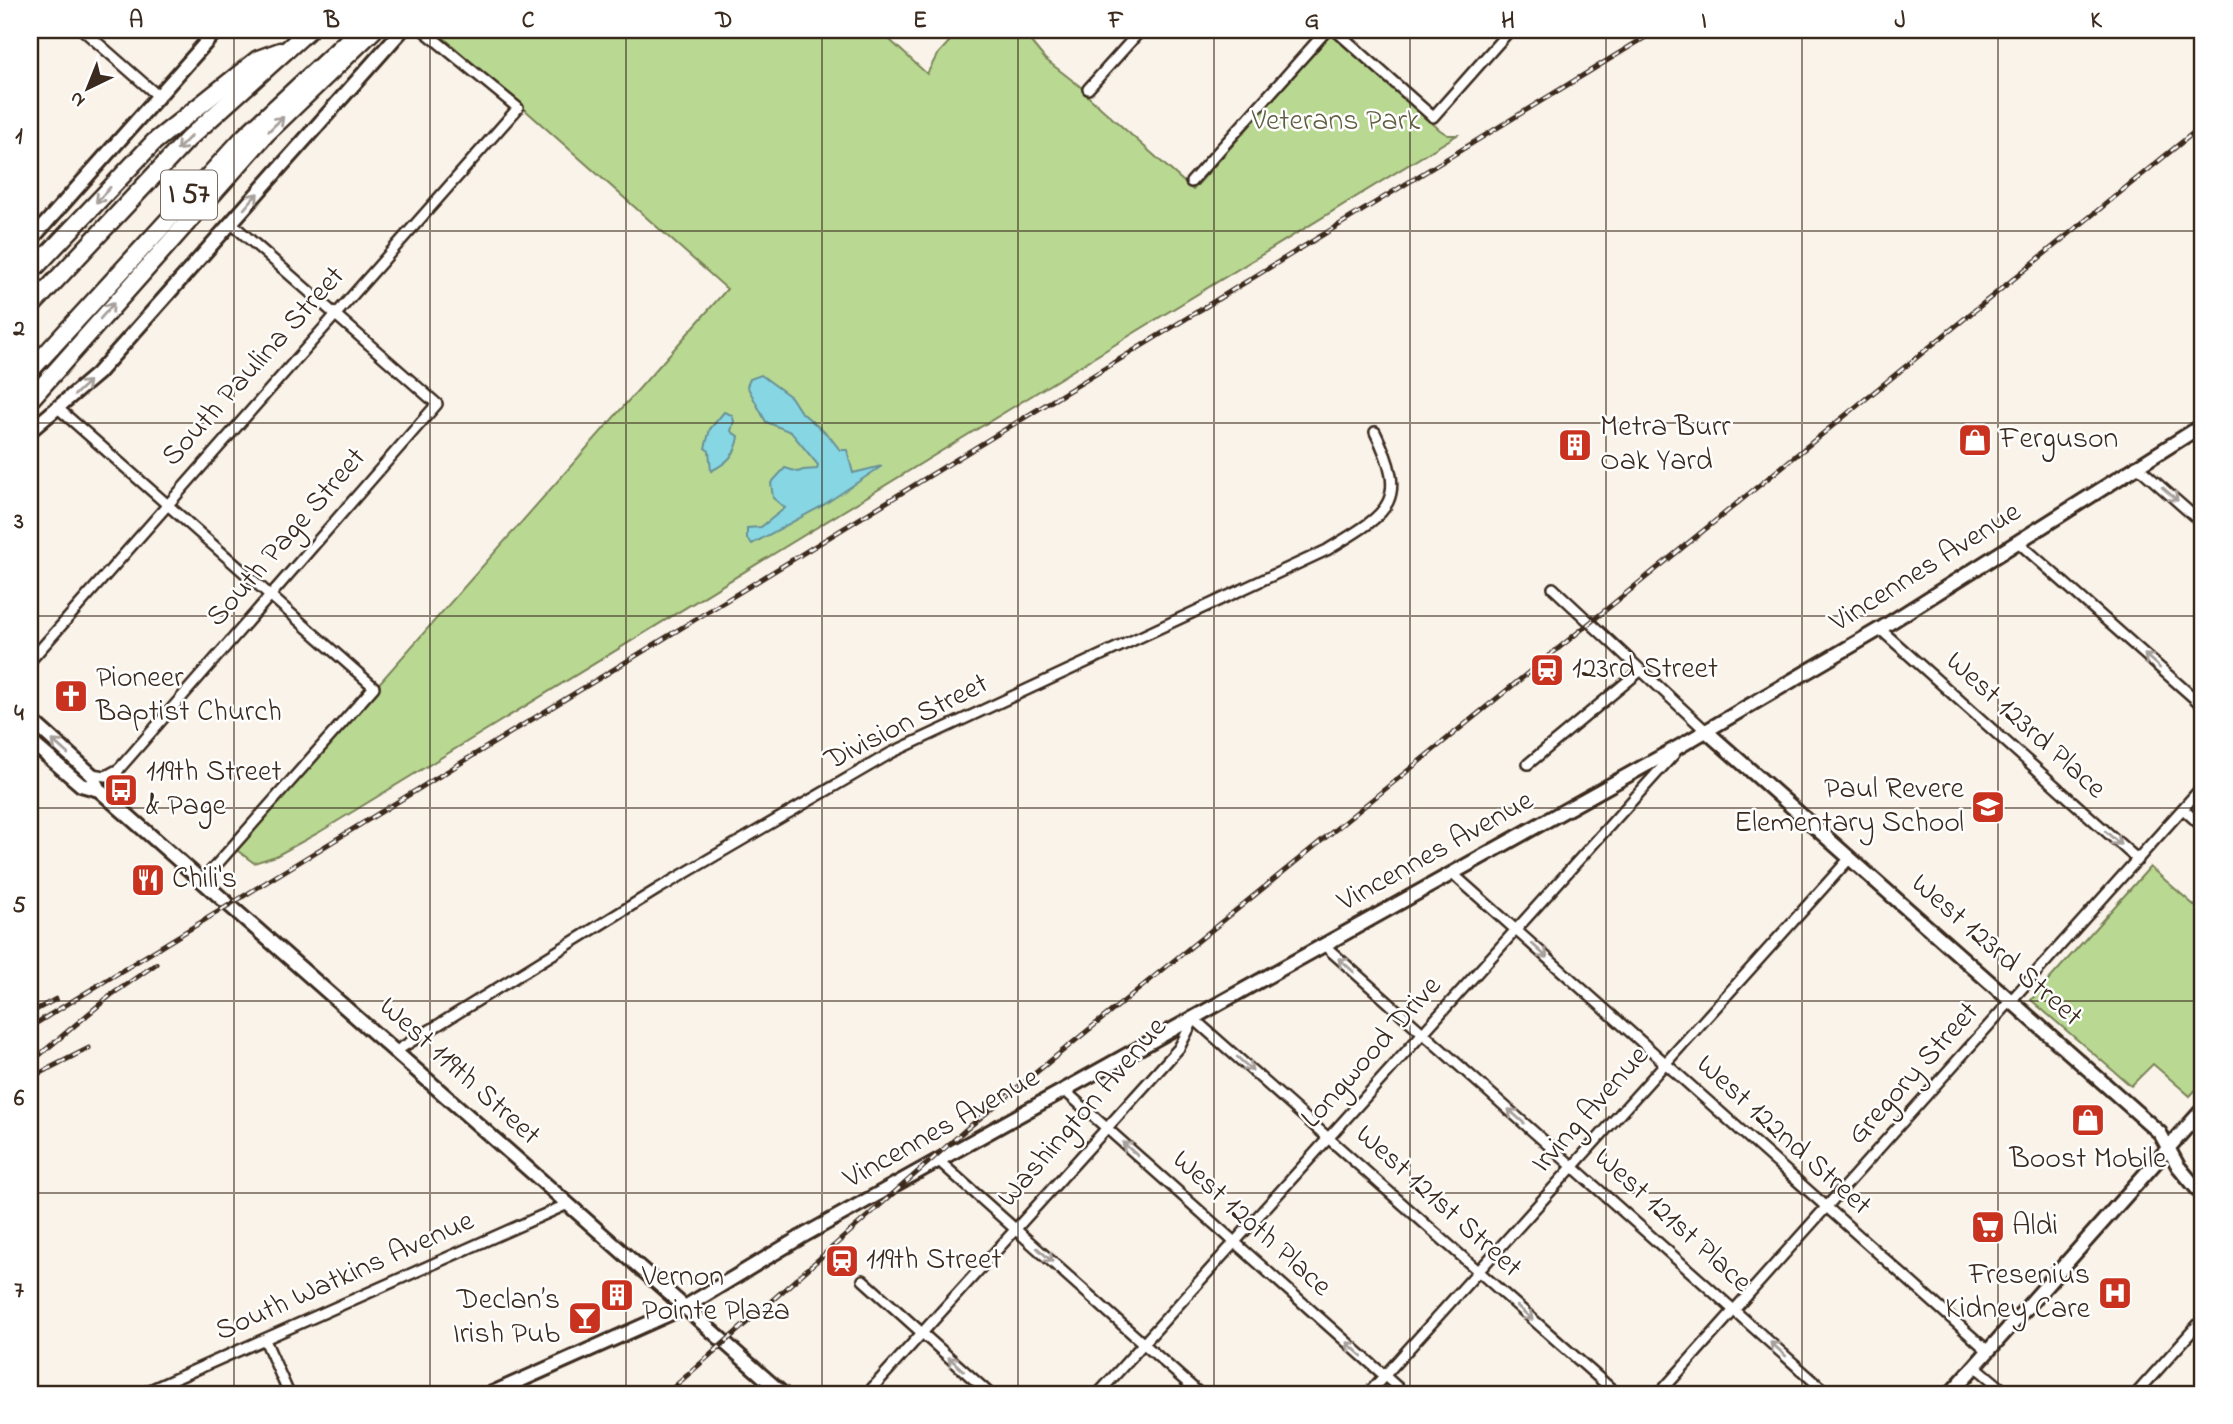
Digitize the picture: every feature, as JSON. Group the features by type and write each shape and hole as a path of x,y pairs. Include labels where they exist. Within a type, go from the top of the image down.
{"highway":[{"name":"I 57","path":"30,308 159,169 309,30"},
{"name":"I 57","path":"30,371 245,136 359,30"},
{"path":"30,400 266,134 374,30"},
{"path":"30,273 154,142 258,59 289,48"}],"main road":[{"path":"30,241 217,30"},
{"path":"30,431 97,374 402,30"},
{"name":"Vincennes Avenue","path":"490,1394 685,1307 790,1244 1682,745 1881,629 2203,425"},
{"name":"West 119th Street","path":"30,719 91,774 99,790"},
{"name":"West 123rd Street","path":"1705,730 2160,1133 2178,1166 2203,1196"},
{"name":"West 119th Street","path":"30,741 81,785 99,790 119,806 783,1394"},
{"path":"1950,1394 2203,1109"}],"street":[{"path":"83,30 158,96"},
{"name":"South Paulina Street","path":"30,661 165,504 518,108 423,30"},
{"path":"1088,89 1141,30"},
{"path":"1191,181 1326,30"},
{"path":"1335,30 1433,117 1510,30"},
{"path":"231,223 335,313"},
{"name":"South Page Street","path":"118,769 437,404 335,313"},
{"path":"59,409 374,687 203,880"},
{"name":"Division Street","path":"396,1051 658,889 891,753 1327,550 1369,525 1388,506 1392,485 1384,450 1376,432"},
{"path":"2136,465 2203,524"},
{"path":"2018,542 2203,706"},
{"name":"West 123rd Street","path":"1553,588 1705,730"},
{"name":"West 123rd Place","path":"1881,629 2137,860"},
{"path":"1528,764 1640,671"},
{"name":"Longwood Drive","path":"1098,1394 1682,745"},
{"path":"91,774 106,776 118,769"},
{"path":"118,769 113,785 119,806"},
{"name":"Gregory Street","path":"1659,1394 2203,786"},
{"path":"2183,809 2203,827"},
{"name":"Irving Avenue","path":"1368,1394 1850,858"},
{"name":"West 122nd Street","path":"1452,873 1988,1351"},
{"name":"West 121st Place","path":"1325,946 1828,1394"},
{"name":"Washington Avenue","path":"867,1394 1179,1048 1194,1019"},
{"name":"West 121st Street","path":"1194,1019 1617,1394"},
{"name":"West 120th Place","path":"1065,1091 1405,1394"},
{"path":"939,1161 1200,1394"},
{"name":"South Watkins Avenue","path":"141,1394 569,1204"},
{"path":"863,1280 990,1394"},
{"path":"2136,1394 2203,1319"},
{"path":"265,1340 289,1394"},
{"path":"1975,1366 2008,1394"}],"green space":[{"name":"Veterans Park","path":"435,30 879,30 927,74 937,55 960,30 1037,30 1031,42 1045,59 1081,87 1083,92 1193,190 1331,34 1440,130 1448,135 1457,135 318,833 276,856 254,863 234,848 727,289"},
{"path":"2150,867 2203,913 2203,1082 2190,1096 2153,1064 2131,1086 2031,1000"}],"water":[{"path":"761,375 791,397 800,411 829,436 840,450 847,450 853,473 882,466 822,506 752,544 747,539 747,528 761,527 785,508 773,498 771,483 785,468 798,472 817,469 818,465 791,432 766,422 747,386 750,379"},
{"path":"724,412 732,415 734,421 731,431 739,437 730,458 711,471 709,451 705,448 710,429"}],"railway":[{"path":"30,1027 1657,30"},
{"path":"666,1394 964,1131 2203,125"},
{"path":"2194,219 2203,211"},
{"path":"30,1063 111,995 156,964"},
{"path":"30,1013 56,999"},
{"path":"30,1078 89,1048"}],"place":[{"name":"Ferguson","path":"1975,440"},
{"name":"Metra Burr Oak Yard","path":"1575,445"},
{"name":"123rd Street","path":"1547,670"},
{"name":"Pioneer Baptist Church","path":"71,696"},
{"name":"119th Street & Page","path":"121,790"},
{"name":"Paul Revere Elementary School","path":"1988,807"},
{"name":"Chili's","path":"148,880"},
{"name":"Boost Mobile","path":"2088,1120"},
{"name":"Aldi","path":"1988,1227"},
{"name":"119th Street","path":"842,1261"},
{"name":"Fresenius Kidney Care","path":"2115,1293"},
{"name":"Vernon Pointe Plaza","path":"617,1295"},
{"name":"Declan’s Irish Pub","path":"585,1318"}]}
